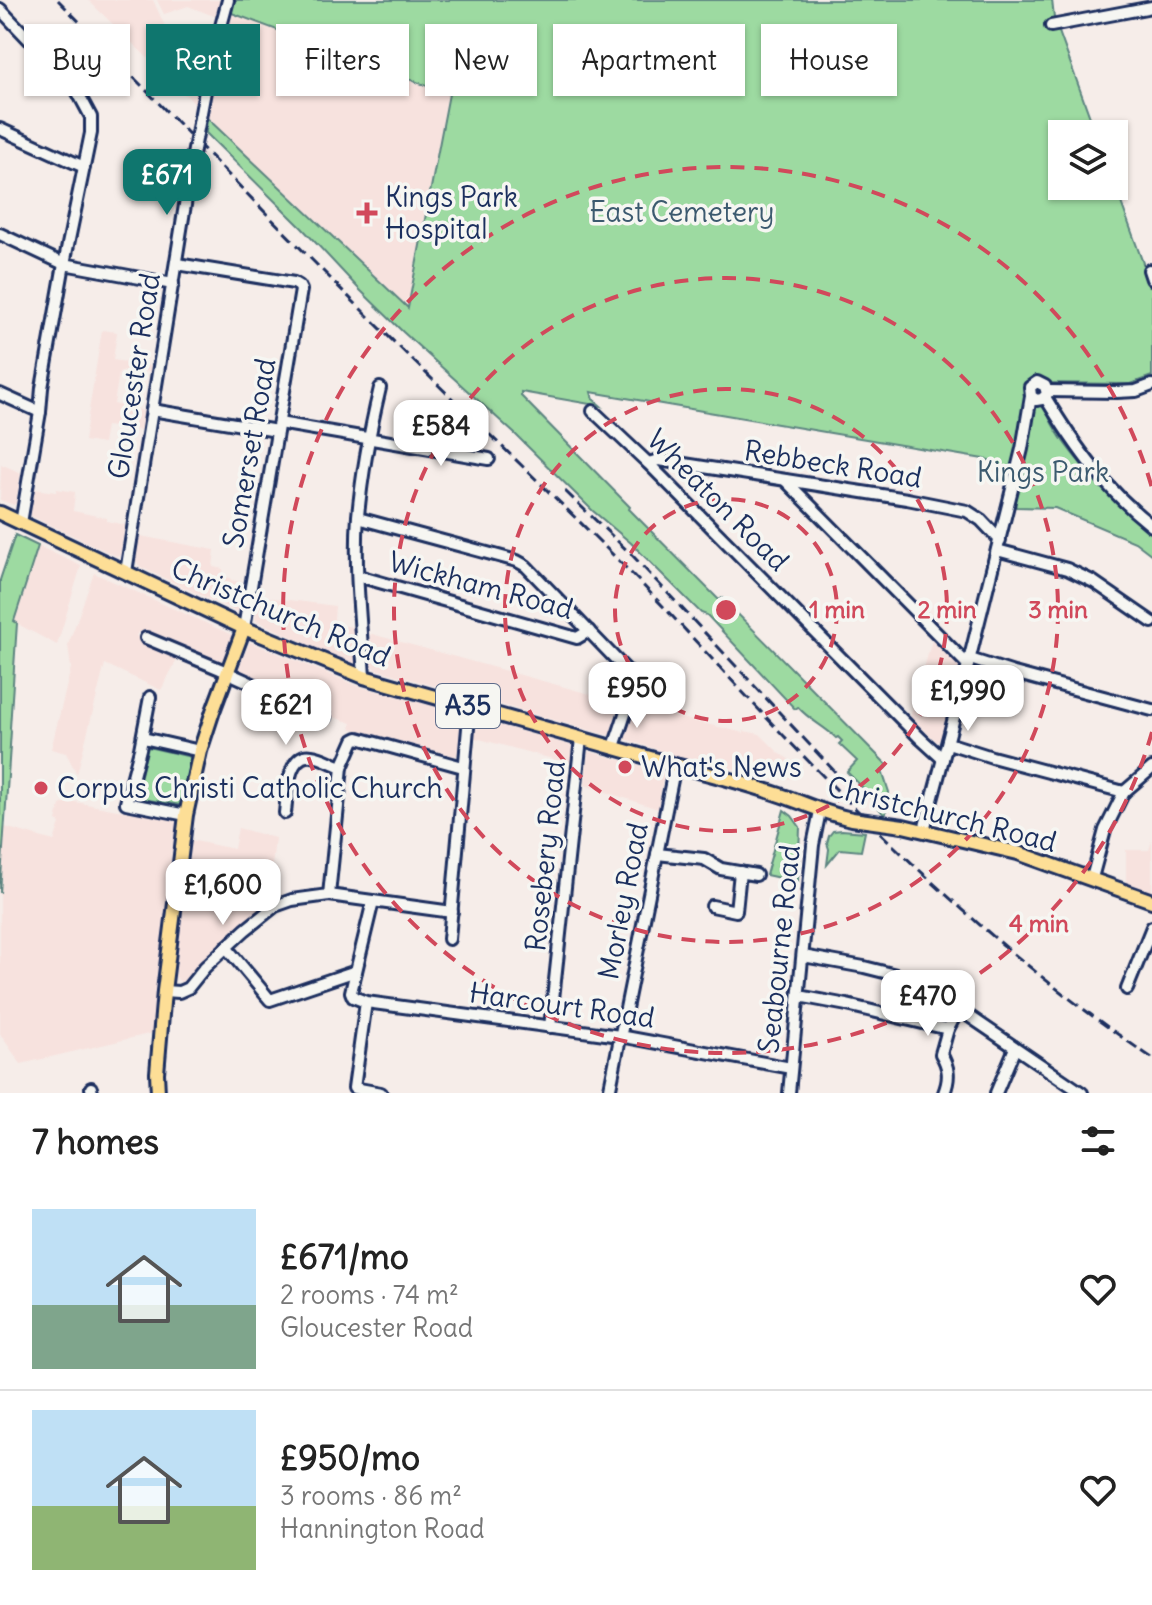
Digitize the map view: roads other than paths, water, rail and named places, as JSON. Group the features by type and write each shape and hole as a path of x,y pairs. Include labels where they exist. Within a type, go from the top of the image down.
{"main road":[{"name":"Christchurch Road","path":"0,513 244,628 364,677 722,777 820,811 924,830 1018,853 1152,901"},
{"path":"158,1093 164,991 186,815 200,751 244,628"}],"street":[{"name":"Gloucester Road","path":"126,572 193,155 208,75 228,0"},
{"path":"1051,26 1152,7"},
{"path":"0,9 76,89 91,117 91,133 64,264 21,523"},
{"path":"0,129 84,167"},
{"path":"0,234 64,264 173,284"},
{"name":"Somerset Road","path":"177,264 294,283 301,290 244,628"},
{"path":"924,830 999,545 1022,447 1030,387 1034,383 1043,384 1063,428 1088,463 1152,526"},
{"path":"1046,394 1136,391 1152,385"},
{"path":"364,677 358,518 368,438 380,388"},
{"path":"0,394 40,412"},
{"path":"152,410 368,438 489,459"},
{"name":"Wheaton Road","path":"593,411 943,759"},
{"name":"Rebbeck Road","path":"648,463 659,460 967,511 981,520 999,545"},
{"path":"785,480 969,662 1152,710"},
{"path":"358,518 522,564 631,675 614,747"},
{"path":"999,545 1094,582 1152,622"},
{"name":"Wickham Road","path":"358,576 577,638 589,631"},
{"path":"146,638 325,717"},
{"path":"150,697 126,803 186,815"},
{"path":"449,939 470,706"},
{"path":"143,738 200,751"},
{"path":"329,895 342,767 352,742 358,738 463,767"},
{"name":"Rosebery Road","path":"550,1027 581,738"},
{"path":"948,743 1124,792"},
{"path":"285,813 294,763 300,757 309,755 342,767"},
{"name":"Morley Road","path":"609,1093 675,765"},
{"path":"1092,878 1105,830 1124,792 1152,768"},
{"name":"Seabourne Road","path":"789,1093 813,845 820,811"},
{"path":"657,854 704,859 721,869 756,875"},
{"path":"712,906 736,911 740,872"},
{"path":"164,991 179,992 188,988 226,947 275,906 304,897 329,895 452,912"},
{"path":"373,901 351,992 353,997 366,1002 354,1088 381,1093"},
{"path":"1127,989 1152,927"},
{"path":"226,947 270,1000 356,971"},
{"path":"803,956 916,980 1082,1093"},
{"path":"799,996 948,1029"},
{"name":"Harcourt Road","path":"366,1002 620,1036 791,1068"},
{"path":"944,1093 948,1065 941,1054 948,1029 958,1010"},
{"path":"996,1093 1015,1048"}],"railway":[{"path":"58,0 344,292 632,574 784,736 915,866 1005,947 1152,1058"},
{"path":"565,491 633,556 837,774"}],"place":[{"name":"Kings Park Hospital","path":"367,213"},
{"name":"What's News","path":"625,767"},
{"name":"Corpus Christi Catholic Church","path":"41,788"}],"park label":[{"name":"East Cemetery","path":"682,212"},
{"name":"Kings Park","path":"1043,472"}]}
